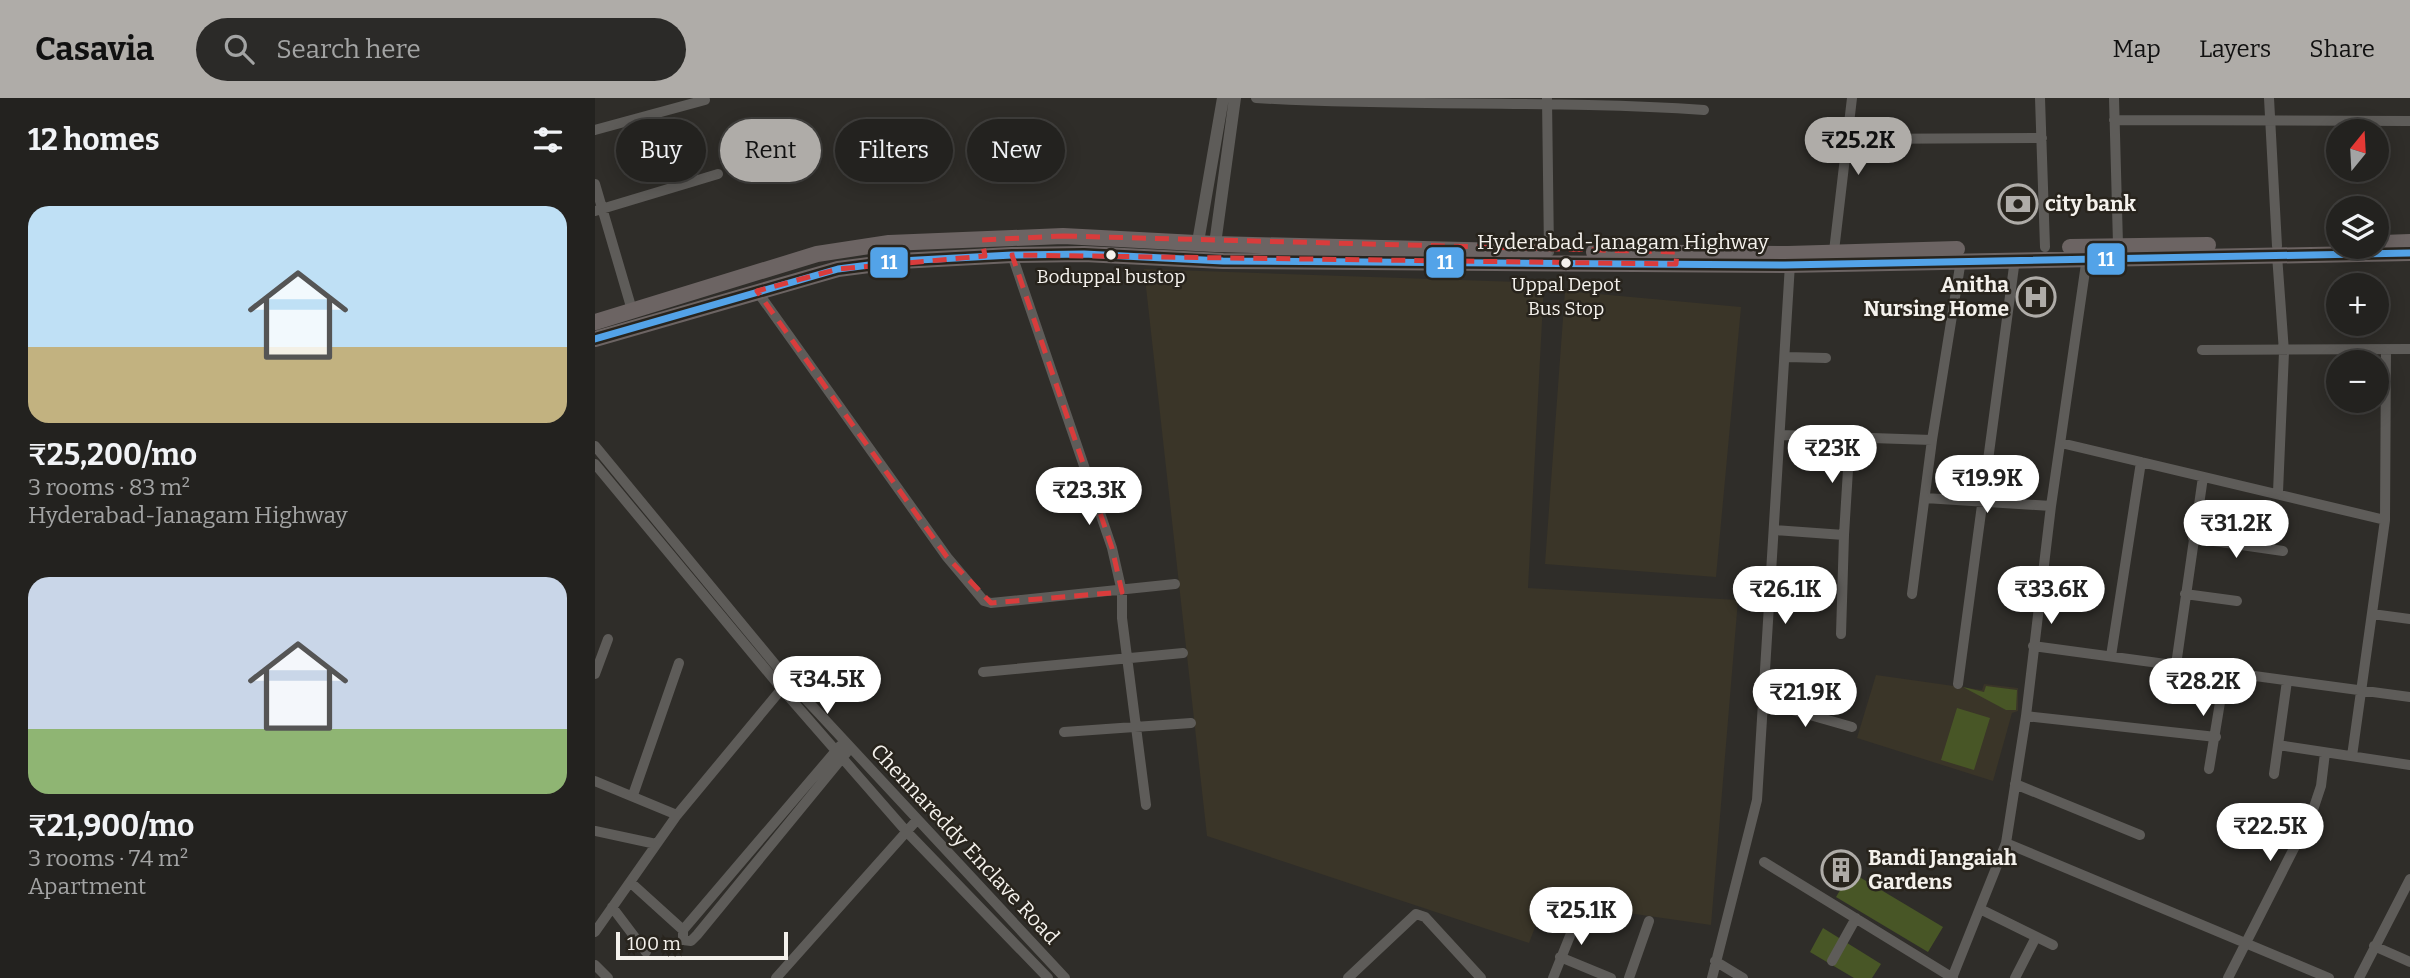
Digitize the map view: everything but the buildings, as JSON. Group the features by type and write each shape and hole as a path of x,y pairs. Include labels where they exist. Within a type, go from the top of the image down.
{"highway":[{"name":"Hyderabad-Janagam Highway","path":"595,339 838,269 1063,236 1215,244 1549,252 1677,258"},
{"path":"2389,243 2410,242"},
{"name":"Hyderabad-Janagam Highway","path":"595,322 817,254 889,243 983,248 1012,254 1084,254 1223,261 1677,258 1961,260 2277,251 2326,245"},
{"name":"Hyderabad-Janagam Highway","path":"1789,259 1834,251 2118,244 2410,253"}],"street":[{"path":"1198,242 1223,98"},
{"path":"1215,244 1235,98"},
{"path":"1256,98 1547,100 1704,110"},
{"path":"1834,251 1852,98"},
{"path":"2040,98 2045,247"},
{"path":"2114,98 2118,244"},
{"path":"2269,98 2284,352 2278,492"},
{"path":"595,130 705,100"},
{"path":"1547,100 1549,252"},
{"path":"2114,120 2410,121"},
{"path":"1846,139 2042,138"},
{"path":"599,210 717,174"},
{"path":"595,184 599,210 632,310"},
{"path":"1012,254 1112,548 1122,592 1146,805"},
{"path":"1764,862 1952,978 2005,843 2026,716 2051,506 2087,257"},
{"path":"1711,978 1757,800 1787,357 1789,259"},
{"path":"1958,684 2015,259"},
{"path":"1912,594 1932,440 1961,260"},
{"path":"757,291 947,557 984,601 994,603 1122,592 1175,584"},
{"path":"2386,350 2410,349"},
{"path":"2202,350 2326,351"},
{"path":"1787,357 1826,358"},
{"path":"2352,756 2385,520 2386,413"},
{"path":"1781,435 1932,440"},
{"path":"1842,634 1850,437"},
{"path":"2060,443 2278,492 2385,520"},
{"name":"Chennareddy Enclave Road","path":"595,446 785,685"},
{"path":"2111,656 2141,462"},
{"name":"Chennareddy Enclave Road","path":"595,464 843,749 916,821 1065,978"},
{"path":"2176,665 2203,477"},
{"path":"1925,498 1982,499 2051,506"},
{"path":"1776,530 1844,535"},
{"path":"2193,538 2283,551"},
{"path":"2185,594 2237,601"},
{"path":"2372,614 2410,619"},
{"path":"595,674 608,639"},
{"path":"2033,646 2287,681 2361,688 2410,697"},
{"path":"983,672 1183,653"},
{"path":"633,795 679,663"},
{"path":"2209,769 2225,673"},
{"path":"2274,774 2287,681"},
{"path":"595,932 677,815 785,685"},
{"path":"1765,702 1852,727"},
{"path":"2026,716 2216,737"},
{"path":"1064,732 1191,723"},
{"path":"2278,745 2410,765"},
{"path":"801,800 756,844 683,930 681,938 691,941 709,920 765,852 801,800 843,749"},
{"name":"Chennareddy Enclave Road","path":"843,749 906,831 1048,978"},
{"path":"2228,978 2312,813 2321,786 2325,753"},
{"path":"595,781 677,815"},
{"path":"2015,784 2140,835"},
{"path":"776,978 916,821"},
{"path":"595,831 656,844"},
{"path":"2005,843 2329,978"},
{"path":"756,844 765,852"},
{"path":"2359,978 2410,879"},
{"path":"726,880 736,888"},
{"path":"630,882 683,930"},
{"path":"709,899 719,907"},
{"path":"1553,978 1582,906"},
{"path":"612,907 646,953"},
{"path":"1980,909 2053,946"},
{"path":"700,911 709,920"},
{"path":"1348,978 1416,914 1425,917 1481,978"},
{"path":"1832,961 1856,918"},
{"path":"1629,978 1649,921"},
{"path":"2015,978 2036,937"},
{"path":"2374,946 2410,962"},
{"path":"1560,957 1611,978"},
{"path":"1715,961 1743,978"},
{"path":"595,965 608,978"}],"highlighted area":[{"path":"1063,236 1677,252 1676,264 1012,255 1112,548 1122,592 991,603 947,557 757,291 838,269 985,256 982,240"}],"shaded area":[{"path":"1144,269 1544,283 1528,588 1738,600 1711,925 1545,901 1529,943 1207,836"},
{"path":"1565,291 1741,307 1716,577 1545,564"},
{"path":"1876,675 1982,690 1984,684 2018,688 2018,711 2012,713 1993,781 1857,738"}],"green space":[{"path":"1986,686 2017,690 2016,710 2006,710 1963,687 1984,692"},
{"path":"1957,708 1990,718 1974,770 1941,760"},
{"path":"1851,872 1943,927 1928,952 1836,897"},
{"path":"1823,928 1881,964 1872,978 1854,978 1810,952"}],"transit line":[{"name":"11","path":"595,339 838,269 900,261 1012,255 1084,254 1223,261 1785,265 2410,253"}],"place":[{"name":"city bank","path":"2018,204"},
{"name":"Boduppal bustop","path":"1111,255"},
{"name":"Uppal Depot Bus Stop","path":"1566,263"},
{"name":"Anitha Nursing Home","path":"2036,297"},
{"name":"Bandi Jangaiah Gardens","path":"1841,870"}]}
